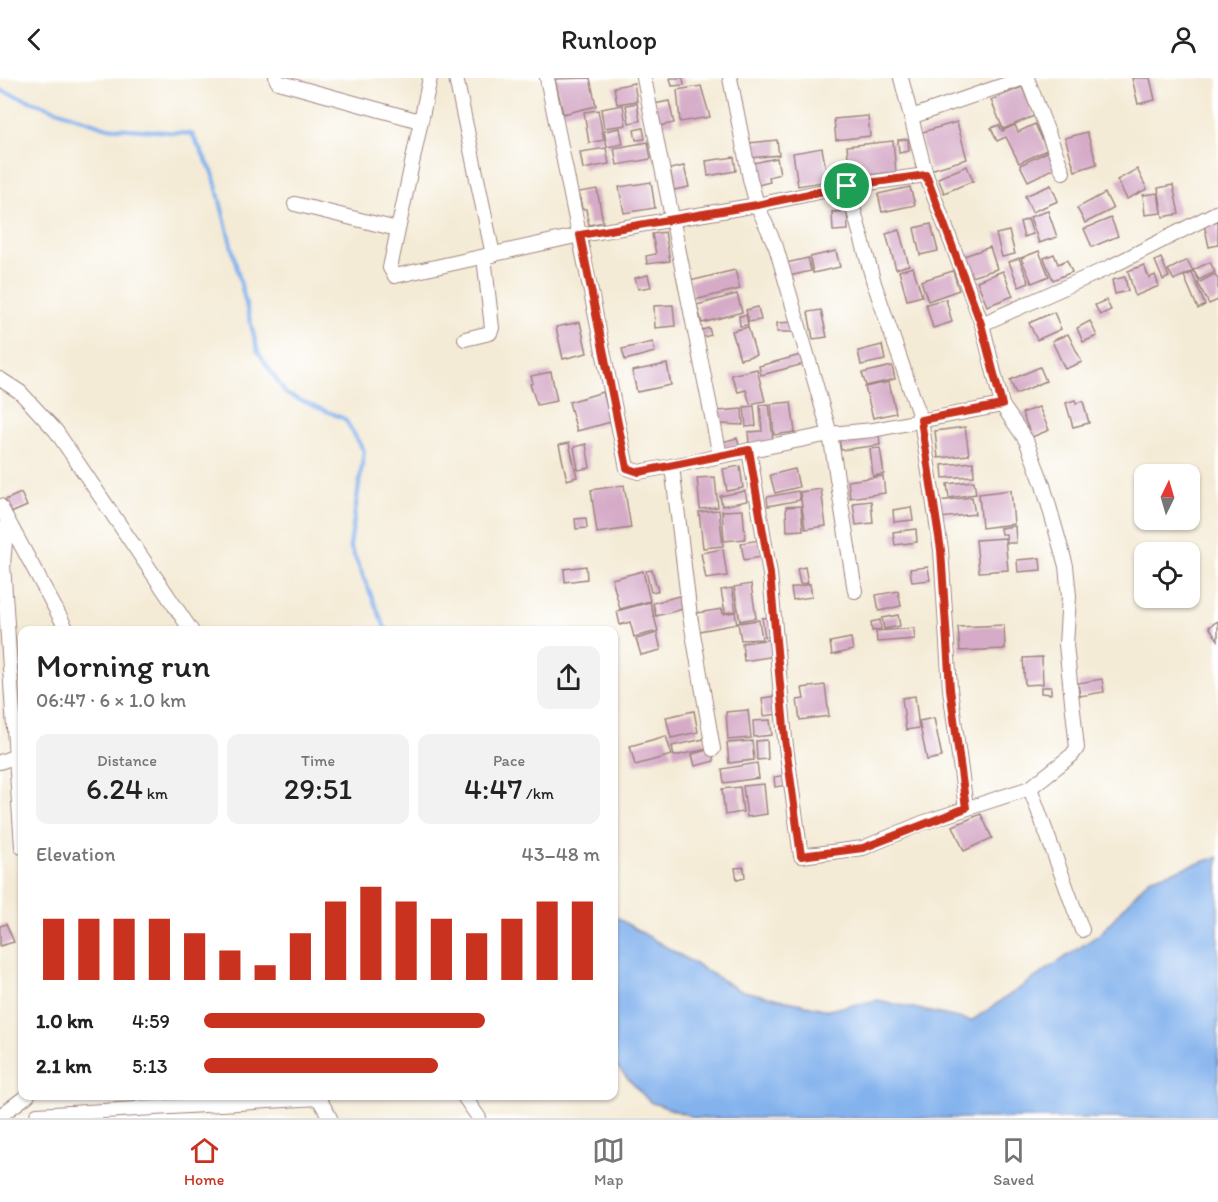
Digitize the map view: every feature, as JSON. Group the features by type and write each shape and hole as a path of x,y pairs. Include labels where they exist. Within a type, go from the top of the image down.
{"street":[{"path":"276,78 278,82 420,121"},
{"path":"430,78 390,268 395,276 580,235 757,205 847,186 926,175"},
{"path":"456,78 489,256 492,328 490,333 465,339"},
{"path":"547,78 627,468 639,472 830,434 873,429 1002,405"},
{"path":"644,78 720,456"},
{"path":"730,78 757,205 776,247 830,434 855,591"},
{"path":"749,450 770,574 786,750 801,856 863,848 966,808 1030,788 1072,755 1077,748 1066,645 1069,596 1066,566 1043,485 1026,440 1002,405 981,324 926,175 901,78"},
{"path":"911,117 1025,78 1063,172"},
{"path":"847,186 874,282 921,420 941,550 950,689 966,808"},
{"path":"295,204 397,229"},
{"path":"981,324 1110,267 1218,212"},
{"path":"0,379 20,392 56,431 188,626"},
{"path":"672,466 690,616 713,749"},
{"path":"0,506 65,626"},
{"path":"7,520 3,564 18,786"},
{"path":"0,762 16,756"},
{"path":"1030,788 1082,930"},
{"path":"0,1116 21,1100"},
{"path":"35,1100 37,1117 264,1100"},
{"path":"320,1100 330,1118"},
{"path":"466,1100 479,1118"}],"water":[{"path":"1218,857 1218,1118 696,1118 650,1102 618,1068 618,918 739,990 828,1010 878,1000 971,1021 1101,933 1149,879"}],"building":[{"path":"590,78 596,106 563,114 555,79"},
{"path":"670,78 683,78 684,85 672,86"},
{"path":"1132,78 1150,78 1155,100 1138,104"},
{"path":"634,83 637,101 617,104 614,87"},
{"path":"701,86 710,117 680,122 677,90"},
{"path":"1022,87 1034,116 1003,129 991,100"},
{"path":"669,101 674,123 659,126 654,104"},
{"path":"637,103 640,121 629,123 626,105"},
{"path":"623,105 626,125 604,128 601,109"},
{"path":"598,110 604,140 589,143 584,112"},
{"path":"868,116 870,136 836,140 834,119"},
{"path":"957,122 967,159 930,170 919,133"},
{"path":"1035,124 1047,150 1019,163 1006,137 997,141 991,128 999,125 1002,131 1015,125 1018,132"},
{"path":"620,128 623,144 607,147 604,131"},
{"path":"643,128 645,139 636,140 634,130"},
{"path":"1087,132 1097,164 1075,171 1065,138"},
{"path":"908,139 909,151 899,153 898,140"},
{"path":"777,140 779,155 750,158 749,143"},
{"path":"893,141 896,172 850,177 847,146"},
{"path":"648,142 651,159 617,165 614,148"},
{"path":"606,148 609,164 583,169 580,152"},
{"path":"822,148 828,181 798,186 793,153"},
{"path":"1049,151 1057,167 1028,181 1020,165"},
{"path":"734,157 736,171 708,176 706,161"},
{"path":"777,158 780,174 769,177 770,182 758,185 753,163"},
{"path":"684,166 689,187 674,190 670,169"},
{"path":"967,166 973,181 944,193 938,178"},
{"path":"1137,169 1147,189 1127,199 1117,180"},
{"path":"651,182 655,208 624,213 619,187"},
{"path":"1051,185 1058,201 1032,212 1025,196"},
{"path":"1173,185 1179,214 1163,217 1158,188"},
{"path":"910,187 915,205 882,212 878,194"},
{"path":"597,189 603,222 589,225 586,209 582,209 579,192"},
{"path":"1105,193 1113,209 1085,223 1077,208"},
{"path":"1158,193 1161,213 1145,215 1143,195"},
{"path":"847,211 848,230 833,231 832,212"},
{"path":"1048,211 1057,237 1039,243 1030,217"},
{"path":"1111,218 1118,236 1092,247 1084,229"},
{"path":"1028,219 1033,234 1024,237 1020,222"},
{"path":"1218,221 1218,245 1209,247 1204,224"},
{"path":"931,224 938,251 920,255 914,228"},
{"path":"899,230 909,265 896,269 886,234"},
{"path":"1009,231 1015,254 1002,257 996,234"},
{"path":"665,232 670,261 647,264 646,256 656,254 652,234"},
{"path":"990,247 997,269 971,277 964,256"},
{"path":"836,251 840,267 813,273 810,257"},
{"path":"1039,251 1049,276 1032,283 1021,258"},
{"path":"1054,254 1058,264 1067,260 1072,272 1053,280 1044,258"},
{"path":"808,258 811,271 789,276 786,263"},
{"path":"1019,258 1029,283 1019,287 1009,262"},
{"path":"1161,258 1169,277 1163,280 1155,261"},
{"path":"1187,260 1193,271 1174,280 1168,270"},
{"path":"1210,262 1215,272 1199,280 1193,270"},
{"path":"1144,265 1149,278 1155,275 1159,286 1135,296 1128,271"},
{"path":"913,267 922,296 907,300 899,271"},
{"path":"735,270 740,289 694,300 690,281"},
{"path":"953,271 959,290 928,301 921,281"},
{"path":"1003,271 1013,296 987,306 977,281"},
{"path":"1192,273 1205,305 1198,309 1184,276"},
{"path":"1215,274 1218,280 1218,300 1209,304 1198,283"},
{"path":"648,275 651,287 638,289 635,278"},
{"path":"1125,277 1128,291 1115,294 1112,280"},
{"path":"737,294 742,312 702,323 697,305"},
{"path":"946,299 952,322 933,328 926,304"},
{"path":"1106,300 1111,310 1100,315 1095,305"},
{"path":"673,305 675,326 655,328 654,306"},
{"path":"758,307 761,320 749,322 746,310"},
{"path":"821,310 827,337 813,339 808,312"},
{"path":"1054,312 1061,329 1037,340 1029,323"},
{"path":"746,315 748,325 740,326 739,316"},
{"path":"1090,321 1097,336 1083,342 1077,328"},
{"path":"580,322 587,353 563,359 556,327"},
{"path":"794,322 794,332 777,332 777,323"},
{"path":"748,327 756,355 740,359 732,331"},
{"path":"709,328 711,335 701,338 699,331"},
{"path":"1068,334 1082,362 1065,369 1052,341"},
{"path":"653,342 655,352 625,360 622,349"},
{"path":"882,345 885,360 861,365 858,351"},
{"path":"801,355 804,364 761,375 759,366"},
{"path":"667,364 671,385 637,392 632,371"},
{"path":"892,366 895,379 866,386 862,373"},
{"path":"1040,367 1046,381 1016,394 1010,380"},
{"path":"757,369 765,401 750,404 746,390 738,392 731,375"},
{"path":"551,372 557,401 537,405 530,384 533,383 531,376"},
{"path":"889,382 896,413 873,418 865,387"},
{"path":"603,392 611,422 577,431 569,402"},
{"path":"1075,400 1076,403 1083,401 1089,423 1073,427 1066,403"},
{"path":"791,402 795,432 774,435 771,404"},
{"path":"769,404 773,441 749,443 748,432 762,431 760,405"},
{"path":"754,406 756,426 746,427 744,407"},
{"path":"1039,407 1049,430 1032,437 1022,413"},
{"path":"742,409 743,425 720,424 718,411"},
{"path":"965,427 969,455 938,458 935,431"},
{"path":"879,433 880,445 841,450 839,438"},
{"path":"737,438 739,445 724,449 722,442"},
{"path":"569,443 577,477 567,480 559,445"},
{"path":"586,444 590,468 578,470 574,447"},
{"path":"880,448 884,474 873,476 870,449"},
{"path":"973,462 974,476 943,478 942,465"},
{"path":"740,466 743,488 727,491 723,469"},
{"path":"795,469 799,487 775,493 770,475"},
{"path":"883,476 885,493 850,498 848,481"},
{"path":"715,477 718,507 700,509 697,478"},
{"path":"974,481 976,494 949,498 947,484"},
{"path":"624,485 631,528 597,533 591,490"},
{"path":"821,489 826,526 805,529 800,492"},
{"path":"1011,490 1014,524 982,528 979,494"},
{"path":"745,491 747,501 722,506 720,496"},
{"path":"798,491 800,500 768,506 767,497"},
{"path":"21,493 27,506 11,513 5,500"},
{"path":"972,497 975,514 941,518 938,501"},
{"path":"871,501 873,523 856,525 853,503"},
{"path":"801,506 803,530 787,531 786,507"},
{"path":"911,507 913,520 894,522 893,510"},
{"path":"719,510 723,546 703,548 699,512"},
{"path":"743,510 745,539 724,541 722,511"},
{"path":"586,518 587,528 576,529 575,519"},
{"path":"1015,526 1016,543 1007,543 1006,534 1001,534 1000,528"},
{"path":"916,529 917,542 895,545 893,532"},
{"path":"1005,538 1008,570 979,572 976,540"},
{"path":"759,540 762,557 744,560 741,543"},
{"path":"723,549 727,576 706,579 701,553"},
{"path":"1040,558 1041,570 1018,572 1017,560"},
{"path":"586,566 587,579 565,582 564,569"},
{"path":"805,567 808,583 800,584 797,569"},
{"path":"928,567 930,580 912,582 910,569"},
{"path":"652,570 658,591 651,592 646,571"},
{"path":"643,571 650,601 620,609 612,579"},
{"path":"751,584 756,618 740,621 734,587"},
{"path":"810,584 812,597 793,600 791,588"},
{"path":"732,588 736,611 725,613 721,590"},
{"path":"898,591 901,606 879,611 876,595"},
{"path":"679,596 683,609 656,616 653,603"},
{"path":"650,602 658,631 634,637 630,622 620,625 617,611"},
{"path":"722,609 723,614 735,612 737,624 699,631 697,613"},
{"path":"898,615 900,626 884,629 882,618"},
{"path":"771,617 774,636 765,637 762,618"},
{"path":"759,620 762,639 741,640 738,623"},
{"path":"880,620 881,629 872,631 871,622"},
{"path":"1218,621 1218,640 1209,627"},
{"path":"1004,625 1005,649 960,651 958,627"},
{"path":"914,628 915,639 877,642 876,631"},
{"path":"657,633 661,650 641,655 636,639"},
{"path":"851,638 853,650 832,655 830,642"},
{"path":"773,639 776,656 744,661 742,643"},
{"path":"1042,657 1043,684 1025,685 1023,658"},
{"path":"1102,679 1104,692 1080,696 1078,683"},
{"path":"825,685 829,716 800,720 797,700 804,699 802,688"},
{"path":"1041,687 1051,687 1051,694 1041,693"},
{"path":"776,696 778,714 764,716 762,698"},
{"path":"915,696 919,728 906,730 902,698"},
{"path":"748,710 751,738 728,740 726,712"},
{"path":"694,711 698,732 671,738 666,717"},
{"path":"934,718 942,757 927,760 919,721"},
{"path":"770,720 772,735 754,737 753,721"},
{"path":"666,736 672,755 635,765 630,746"},
{"path":"704,739 707,749 674,756 672,746"},
{"path":"767,740 768,759 757,760 756,741"},
{"path":"752,741 754,760 729,763 727,743"},
{"path":"711,749 714,761 695,766 692,754"},
{"path":"757,763 759,778 724,783 722,769"},
{"path":"786,775 788,785 775,787 774,777"},
{"path":"764,784 767,814 747,817 743,786"},
{"path":"740,787 743,812 725,815 722,789"},
{"path":"981,814 992,838 964,851 953,826"},
{"path":"744,867 745,878 737,880 735,868"},
{"path":"6,924 14,942 0,946 0,926"}],"waterway":[{"path":"0,90 104,127 192,134 213,173 258,352 286,394 345,419 364,451 350,546 384,626"}],"route":[{"path":"926,175 981,324 1002,405 921,420 941,550 950,689 966,808 922,823 863,848 808,857 801,856 798,850 770,574 749,450 639,472 627,468 580,235 757,205 847,186 926,175"}]}
